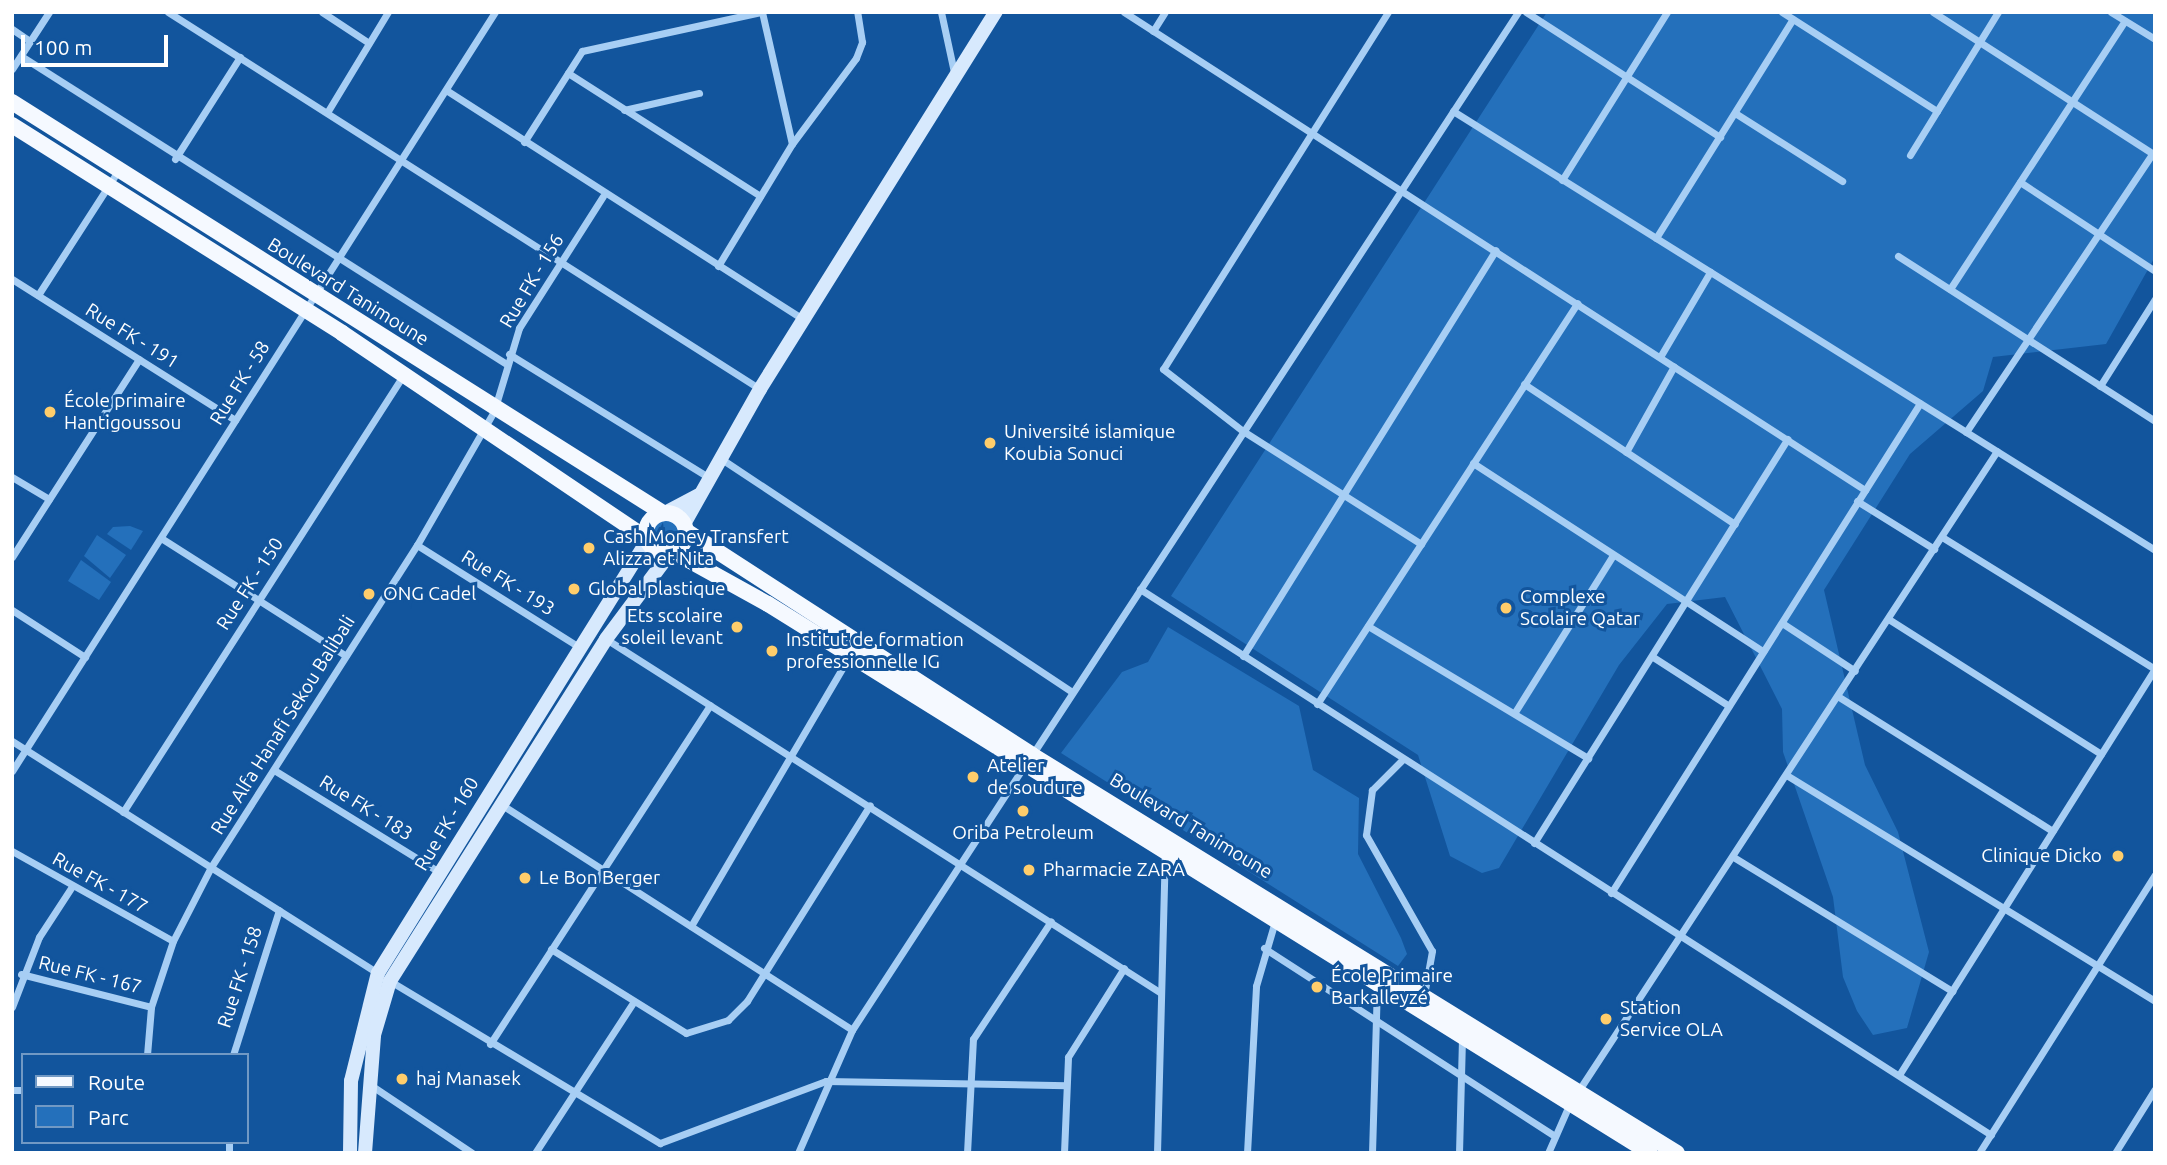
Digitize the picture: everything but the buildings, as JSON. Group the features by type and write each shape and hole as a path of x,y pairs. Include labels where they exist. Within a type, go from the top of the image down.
{"main road":[{"path":"672,553 708,477 760,389 996,12"},
{"name":"Boulevard Tanimoune","path":"12,103 494,411 664,513 1165,854 1462,1038 1677,1153"},
{"name":"Boulevard Tanimoune","path":"12,125 404,374 647,539 1028,760 1424,995 1574,1097 1650,1153"},
{"path":"647,539 648,525 664,513 699,495"},
{"name":"Rue FK - 160","path":"350,1153 351,1081 384,977 441,873 582,649 647,539"},
{"name":"Rue FK - 160","path":"384,977 502,804 606,639 672,553"},
{"name":"Rue FK - 160","path":"365,1153 375,999"}],"street":[{"path":"12,69 49,12"},
{"path":"168,12 328,111 558,264 760,389"},
{"path":"322,12 369,43"},
{"path":"328,111 388,12"},
{"name":"Rue FK - 58","path":"12,771 495,12"},
{"path":"524,142 582,51 762,12 792,144"},
{"path":"718,266 792,144 862,48 857,12"},
{"path":"941,12 955,78"},
{"path":"1124,12 1865,490"},
{"path":"1153,31 1165,12"},
{"path":"798,1153 826,1082 852,1030 1518,12"},
{"path":"1526,12 1720,137"},
{"path":"1562,180 1667,12"},
{"path":"1782,12 1937,111"},
{"path":"1933,12 2153,154 1966,432"},
{"path":"1910,155 1998,12"},
{"path":"2112,12 2155,39"},
{"path":"1386,13 1163,365 1164,373 1244,431 1421,544"},
{"path":"1656,239 1793,19"},
{"path":"1950,289 2125,21"},
{"path":"12,29 30,41"},
{"path":"21,56 175,159 505,363"},
{"path":"175,159 240,57"},
{"path":"568,73 760,196"},
{"path":"446,90 603,196 804,319"},
{"path":"624,110 699,93"},
{"path":"1453,111 2155,550"},
{"path":"1735,113 1842,181"},
{"path":"38,295 118,171"},
{"path":"2020,183 2155,271"},
{"name":"Rue FK - 156","path":"485,427 494,411 509,354 558,264 603,196"},
{"path":"1243,656 1496,250"},
{"path":"1898,256 2155,421"},
{"path":"1660,357 1710,272"},
{"name":"Rue FK - 191","path":"12,279 236,421"},
{"path":"2100,386 2155,299"},
{"path":"1317,704 1577,303"},
{"path":"509,354 708,477"},
{"path":"12,557 139,359"},
{"path":"1626,452 1675,366"},
{"name":"Rue FK - 150","path":"123,812 404,374"},
{"path":"1524,384 1735,524"},
{"path":"1611,893 1920,403"},
{"name":"Rue Alfa Hanafi Sekou Balibali","path":"147,1053 151,1007 173,940 211,867 416,545 485,427"},
{"path":"1534,844 1688,602 1787,439"},
{"path":"1549,1153 1552,1134 1574,1097 1683,939 1997,451"},
{"path":"719,458 1072,692"},
{"path":"1473,463 1763,651"},
{"path":"12,477 49,499"},
{"path":"1857,502 1934,549"},
{"path":"1899,1075 2001,909 2155,669 1942,537"},
{"path":"161,538 346,656"},
{"name":"Rue FK - 193","path":"416,545 582,649"},
{"path":"1515,712 1613,555"},
{"path":"1140,589 1991,1135"},
{"path":"12,610 85,657"},
{"path":"1890,620 2101,754"},
{"path":"1782,623 1855,671"},
{"path":"1367,626 1588,758"},
{"path":"606,639 1161,993"},
{"path":"691,926 849,657"},
{"path":"1653,657 1729,706"},
{"path":"1839,697 2053,831"},
{"path":"490,1044 710,705"},
{"path":"12,741 490,1044 660,1143 826,1082 1066,1085"},
{"path":"1403,759 1372,790 1366,835 1432,951 1424,995"},
{"name":"Rue FK - 183","path":"274,770 441,873"},
{"path":"1788,776 2155,1001"},
{"path":"502,804 852,1030"},
{"path":"551,949 686,1033 699,1031 734,1017 870,805"},
{"name":"Rue FK - 177","path":"12,851 71,888 173,940"},
{"path":"1157,1153 1165,854"},
{"path":"1735,858 1952,991"},
{"path":"1979,1153 2098,966 2152,887 2155,875"},
{"path":"12,1007 21,974 71,888"},
{"name":"Rue FK - 158","path":"234,1053 279,910"},
{"path":"967,1153 973,1039 1051,921"},
{"path":"1247,1153 1251,1024 1264,948 1275,921"},
{"path":"1264,948 1376,1023 1552,1134"},
{"path":"1064,1153 1068,1056 1124,968"},
{"name":"Rue FK - 167","path":"21,974 151,1007"},
{"path":"1372,1153 1377,984"},
{"path":"535,1153 634,1000"},
{"path":"1459,1153 1462,1038"},
{"path":"368,1084 472,1153"},
{"path":"2115,1153 2155,1089"}],"green space":[{"path":"1547,12 2155,12 2155,257 2106,344 1993,357 1983,391 1910,454 1824,590 1865,765 1898,832 1929,952 1907,1028 1873,1035 1857,1011 1843,977 1833,897 1783,752 1782,709 1725,597 1667,604 1619,665 1499,868 1482,873 1450,856 1418,755 1171,596"},
{"path":"667,517 673,518 681,526 681,538 673,546 667,547 661,546 653,538 652,532 653,526 661,518"},
{"path":"130,526 143,531 131,550 107,534 113,527"},
{"path":"97,535 126,555 110,578 84,556"},
{"path":"81,560 111,582 99,600 68,581"},
{"path":"1168,627 1299,706 1313,770 1359,798 1358,854 1407,954 1398,966 1061,753 1122,672 1148,662"}],"place":[{"name":"École primaire Hantigoussou","path":"50,412"},
{"name":"Université islamique Koubia Sonuci","path":"990,443"},
{"name":"Cash Money Transfert Alizza et Nita","path":"589,548"},
{"name":"Global plastique","path":"574,589"},
{"name":"ONG Cadel","path":"369,594"},
{"name":"Complexe Scolaire Qatar","path":"1506,608"},
{"name":"Ets scolaire soleil levant","path":"737,627"},
{"name":"Institut de formation professionnelle IG","path":"772,651"},
{"name":"Atelier de soudure","path":"973,777"},
{"name":"Oriba Petroleum","path":"1023,811"},
{"name":"Clinique Dicko","path":"2118,856"},
{"name":"Pharmacie ZARA","path":"1029,870"},
{"name":"Le Bon Berger","path":"525,878"},
{"name":"École Primaire Barkalleyzé","path":"1317,987"},
{"name":"Station Service OLA","path":"1606,1019"},
{"name":"haj Manasek","path":"402,1079"}]}
